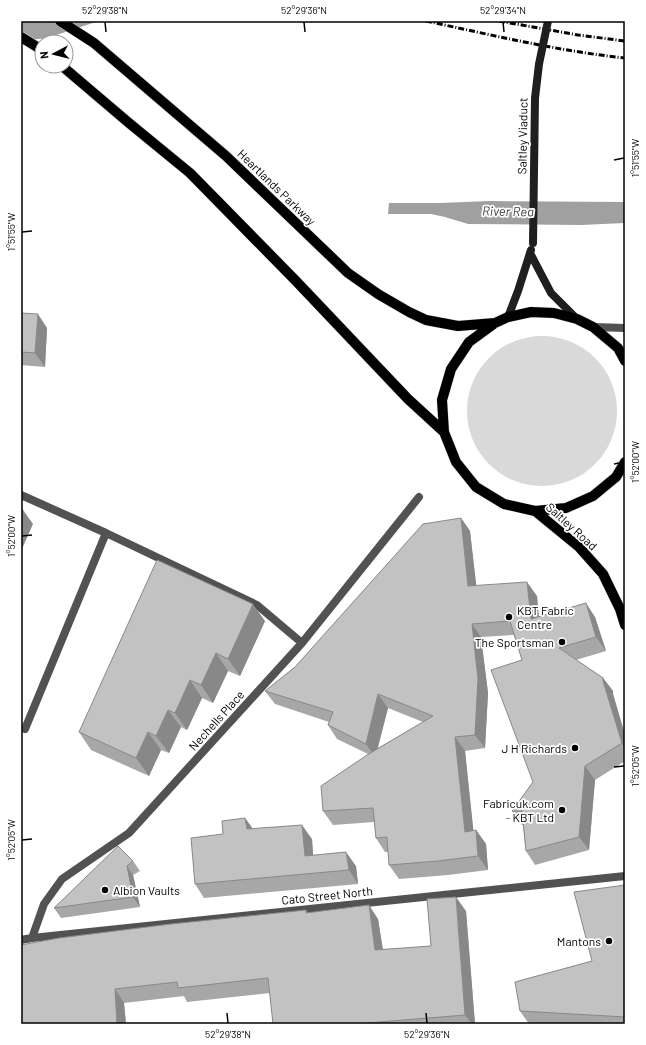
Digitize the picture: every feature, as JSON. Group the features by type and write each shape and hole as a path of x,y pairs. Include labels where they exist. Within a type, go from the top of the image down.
{"main road":[{"name":"Heartlands Parkway","path":"60,21 94,43 226,156 348,273 378,294 408,312 426,320 458,326 495,323"},
{"name":"Saltley Viaduct","path":"508,317 533,243 535,98 539,64 548,21"},
{"path":"21,37 34,45"},
{"path":"71,74 129,124 190,173 296,280 408,399 444,432"},
{"path":"530,253 551,293 577,319"},
{"path":"625,361 618,348 593,327 577,319 554,313 531,312 508,317 495,323 469,342 451,369 442,400 444,432 456,462 476,487 504,504 535,511 566,508 593,496 616,477 625,462"},
{"name":"Saltley Road","path":"535,511 579,547 603,574 620,609 625,625"}],"street":[{"path":"593,327 625,328"},
{"path":"21,495 106,533 257,605 302,643"},
{"name":"Nechells Place","path":"32,938 44,904 62,879 129,833 302,643 419,497"},
{"path":"24,729 106,533"},
{"name":"Cato Street North","path":"32,938 625,876"},
{"path":"21,940 32,938"}],"shaded area":[{"path":"542,336 571,342 584,349 595,358 604,369 611,382 617,411 611,440 604,453 595,464 584,473 571,480 542,486 513,480 500,473 489,464 480,453 473,440 467,411 473,382 480,369 489,358 500,349 513,342"}],"water":[{"path":"21,21 99,21 59,34 34,34 34,40 21,41"},
{"name":"River Rea","path":"490,201 625,202 625,223 581,225 468,224 431,214 388,214 389,203"}],"building":[{"path":"21,313 38,314 35,353 21,352"},
{"path":"461,518 468,586 527,582 531,619 586,603 596,637 559,648 603,678 622,743 585,766 579,837 526,851 522,811 512,811 533,782 491,670 522,660 510,621 472,624 478,679 475,735 455,737 465,832 476,830 478,856 389,865 387,837 376,838 373,808 323,811 321,786 367,755 433,716 378,694 366,744 328,725 333,712 265,691 295,667 423,524"},
{"path":"157,560 253,604 228,659 216,653 201,685 190,680 175,713 168,710 156,736 148,732 136,758 79,732"},
{"path":"245,818 247,829 302,825 305,856 346,852 349,870 195,884 191,838 223,834 222,821"},
{"path":"118,846 133,861 127,866 133,897 54,908"},
{"name":"Mantons","path":"625,885 625,1017 520,1011 515,982 592,961 574,892"},
{"path":"456,897 465,1015 355,1024 273,1024 268,978 178,988 177,982 115,989 117,1024 21,1024 21,945 59,938 171,924 306,910 306,913 369,905 375,950 431,946 427,899"}],"railway":[{"path":"426,21 550,47 625,58"},
{"path":"499,21 578,35 625,41"}],"place":[{"name":"KBT Fabric Centre","path":"509,617"},
{"name":"The Sportsman","path":"562,642"},
{"name":"J H Richards","path":"575,748"},
{"name":"Fabricuk.com - KBT Ltd","path":"562,810"},
{"name":"Albion Vaults","path":"105,890"},
{"name":"Mantons","path":"609,941"}]}
